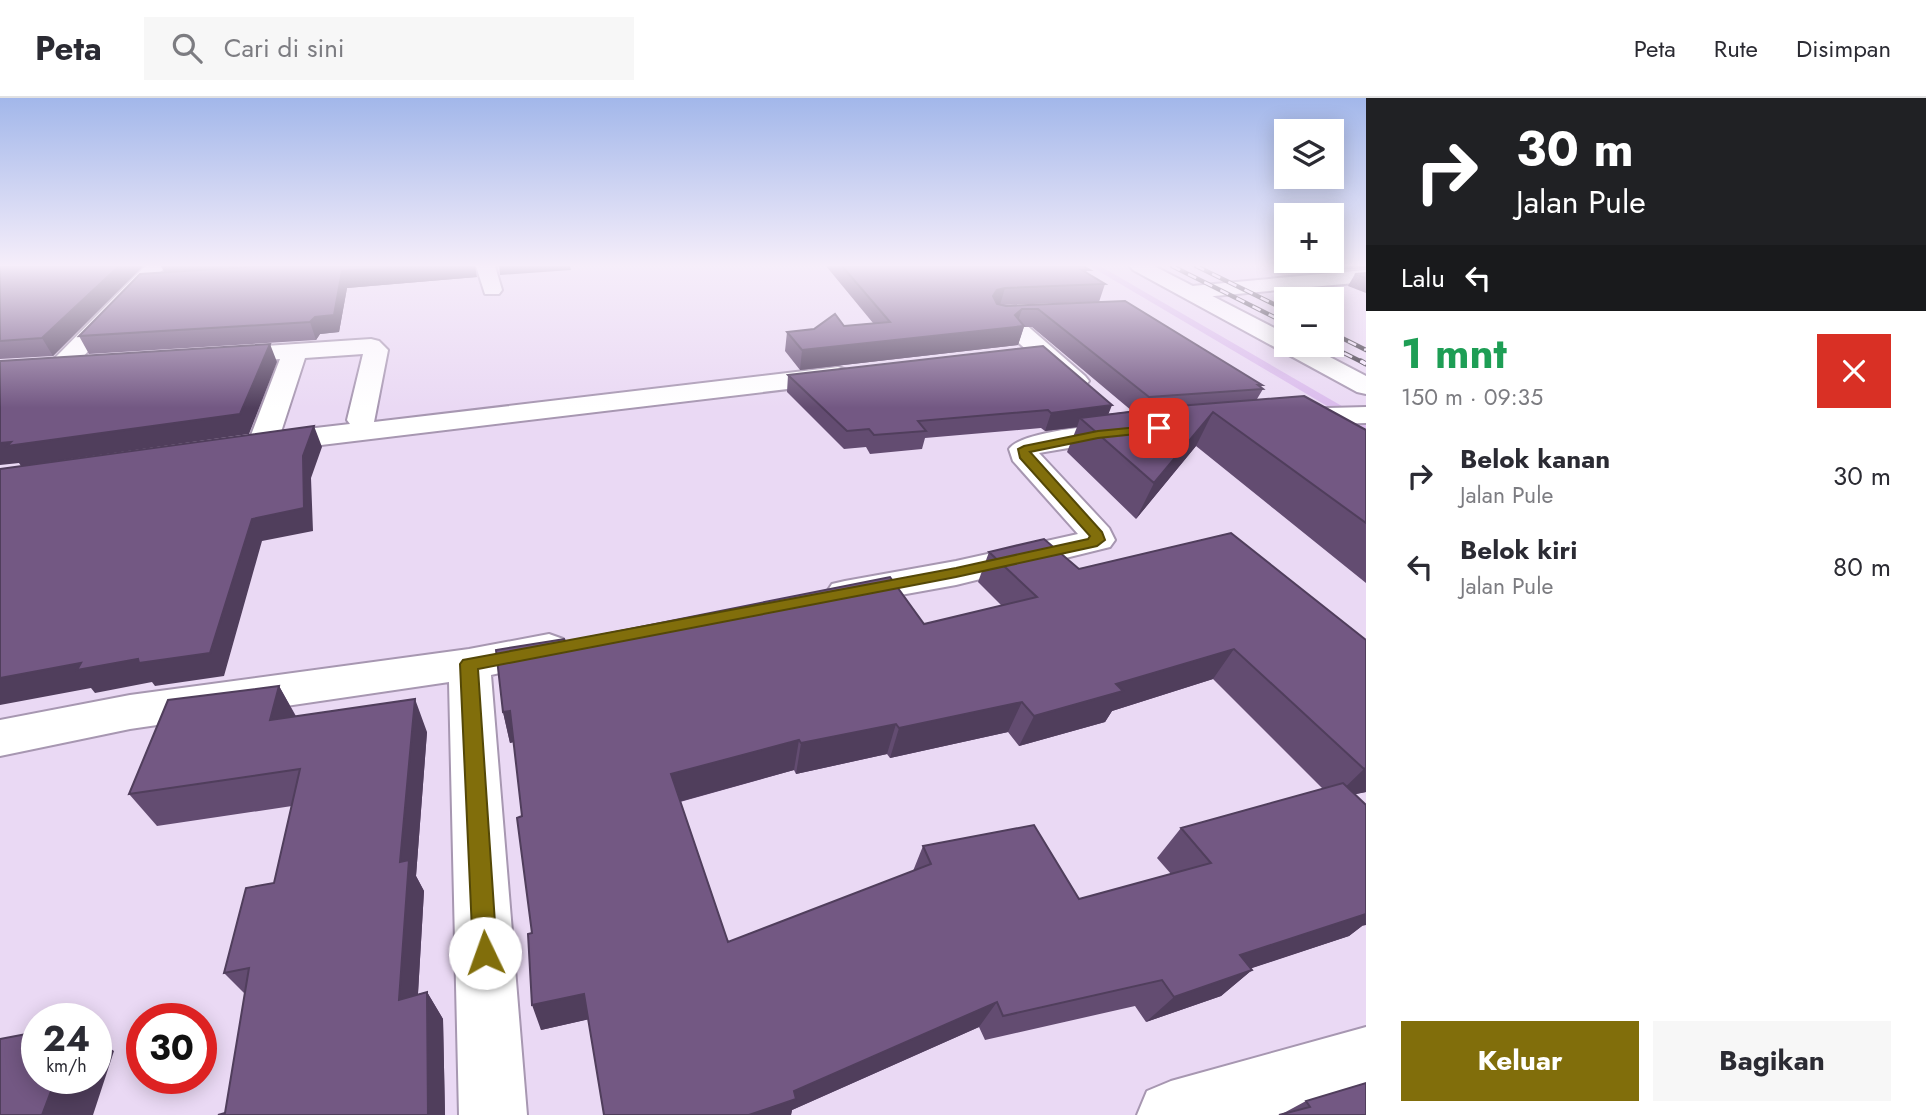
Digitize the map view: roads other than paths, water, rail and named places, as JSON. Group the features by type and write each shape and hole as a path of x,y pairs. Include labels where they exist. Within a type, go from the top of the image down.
{"street":[{"path":"99,364 52,366 113,313"},
{"path":"1232,313 1274,336"},
{"path":"1037,314 1000,315 1093,396"},
{"path":"202,357 371,346 376,350 361,420"},
{"path":"263,443 296,351"},
{"path":"1015,355 1042,352"},
{"path":"1312,357 1366,386"},
{"path":"236,447 864,372"},
{"path":"1274,413 1324,418 1366,415"},
{"path":"812,598 956,573 1098,540 1097,535 1024,455 1024,449 1131,424"},
{"path":"0,738 130,712 469,664 588,641"},
{"path":"469,664 493,1115"},
{"path":"1171,1115 1366,1059"}],"waterway":[{"path":"1175,313 1366,425"}],"railway":[{"path":"1267,313 1274,317"},
{"path":"1344,339 1366,350"},
{"path":"1344,353 1364,363"},
{"path":"1361,361 1366,364"}]}
